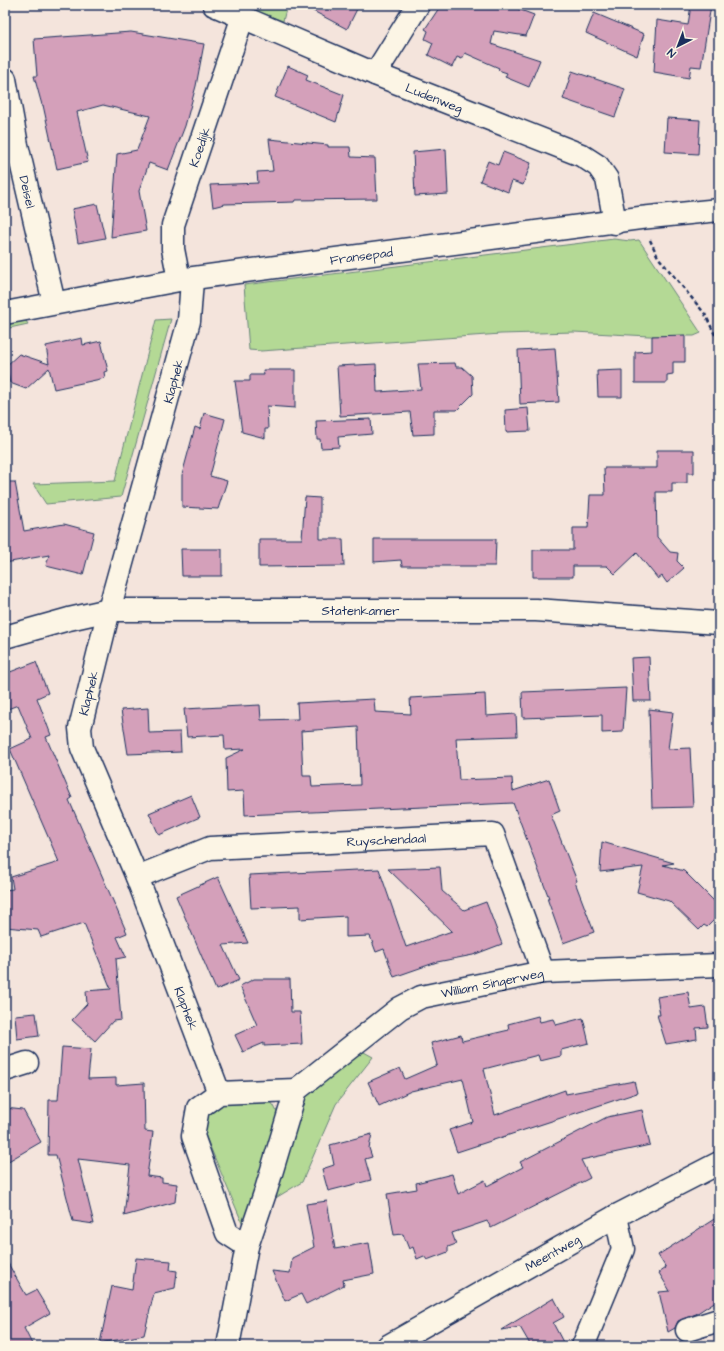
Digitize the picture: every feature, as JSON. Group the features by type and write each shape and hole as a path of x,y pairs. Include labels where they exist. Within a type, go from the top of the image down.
{"street":[{"name":"Ludenweg","path":"214,5 243,16 375,74 581,155 598,166 607,179 615,223"},
{"path":"375,74 418,5"},
{"name":"Koedijk","path":"186,280 173,249 173,225 243,16"},
{"name":"Deisel","path":"5,79 17,145 54,303"},
{"name":"Fransepad","path":"5,313 186,280 615,223 640,218 719,210"},
{"name":"Klaphek","path":"186,280 189,321 109,610 80,728 82,748 138,877 219,1093"},
{"name":"Statenkamer","path":"5,637 68,619 109,610 536,610 719,623"},
{"name":"Ruyschendaal","path":"138,877 210,848 492,834 543,972"},
{"name":"William Singerweg","path":"296,1090 400,1008 421,997 543,972 719,964"},
{"path":"5,1070 26,1063"},
{"path":"228,1346 247,1246 296,1090 219,1093 198,1108 193,1136 227,1233 247,1246"},
{"name":"Meentweg","path":"388,1346 616,1216 719,1163"},
{"path":"583,1346 623,1249 616,1216"},
{"path":"687,1330 719,1320"}],"path":[{"path":"640,218 658,257 705,314 719,343"}],"green space":[{"path":"255,5 287,5 283,21 253,10"},
{"path":"614,239 630,241 639,240 701,333 694,336 649,336 574,332 501,334 261,351 249,350 244,285"},
{"path":"24,318 28,324 5,329 5,321"},
{"path":"171,319 121,497 46,504 33,484 115,481 156,320"},
{"path":"353,1046 373,1057 336,1104 302,1182 269,1202 304,1088"},
{"path":"263,1092 274,1106 281,1120 244,1227 203,1130 201,1100"}],"building":[{"path":"302,5 359,5 347,29"},
{"path":"441,5 519,5 518,9 534,15 526,36 494,31 491,44 540,60 529,87 505,77 507,73 498,70 499,68 465,53 462,59 457,57 452,67 428,55 433,43 425,39 428,31 425,29"},
{"path":"691,5 711,5 701,67 691,66 689,78 654,72 657,20 688,25"},
{"path":"594,13 644,34 637,56 586,33"},
{"path":"131,32 204,44 196,86 185,126 168,170 149,163 139,191 146,231 111,237 117,154 137,150 150,116 103,105 77,112 88,162 57,169 43,105 34,76 37,76 34,39"},
{"path":"288,66 308,75 306,80 344,95 336,122 275,97"},
{"path":"572,71 625,89 615,117 563,99"},
{"path":"667,118 700,120 698,154 665,152"},
{"path":"269,139 328,145 328,147 350,147 351,157 375,158 377,199 295,200 294,202 225,204 213,207 210,185 258,183 257,172 273,171"},
{"path":"446,149 448,194 415,196 413,152"},
{"path":"503,152 531,163 523,185 512,181 508,192 480,181 488,161 498,165"},
{"path":"97,204 105,238 78,243 72,209"},
{"path":"685,335 685,362 673,362 673,374 667,375 667,383 635,383 635,352 652,351 652,336"},
{"path":"82,338 83,345 101,341 108,371 104,372 105,378 54,389 49,368 26,389 10,383 6,366 19,354 49,364 46,346"},
{"path":"555,348 559,402 520,404 518,350"},
{"path":"455,363 456,367 462,367 472,376 473,394 457,410 434,410 434,434 413,435 410,412 340,416 337,366 376,364 377,392 379,392 421,389 418,364"},
{"path":"263,370 295,370 295,408 267,406 268,429 265,429 265,438 242,432 235,381 250,381 250,375 264,375"},
{"path":"622,370 622,397 598,397 597,371"},
{"path":"528,408 530,431 506,432 505,410"},
{"path":"204,413 225,419 210,476 227,481 218,509 182,507 182,475 195,427 200,429"},
{"path":"371,419 372,434 338,437 339,447 321,448 320,439 317,439 316,421"},
{"path":"657,450 694,450 694,473 687,473 687,483 672,483 672,492 656,492 657,537 670,552 678,553 677,561 684,568 667,583 662,576 658,579 637,553 615,574 607,566 573,566 573,577 533,577 533,550 573,550 573,528 588,528 590,495 605,495 604,468 657,468"},
{"path":"5,482 15,482 24,531 64,524 94,532 83,575 46,566 49,555 5,563"},
{"path":"305,497 320,498 320,539 343,539 344,566 259,567 259,539 302,539"},
{"path":"374,539 496,539 495,566 402,566 401,560 374,562"},
{"path":"181,549 222,549 222,576 182,576"},
{"path":"649,657 651,701 633,701 631,658"},
{"path":"36,662 48,693 37,698 51,735 46,737 72,798 69,800 127,933 117,937 126,957 116,959 121,1020 113,1021 95,1041 72,1020 87,1004 86,991 111,989 84,923 41,937 38,930 5,927 5,890 13,889 11,877 59,862 10,749 32,739 18,705 5,710 5,674"},
{"path":"626,688 623,732 602,733 602,715 523,718 522,692"},
{"path":"485,694 486,716 516,714 517,736 456,738 459,780 512,778 513,791 549,779 560,811 551,815 577,881 575,882 594,932 563,943 547,898 549,898 513,803 245,815 244,791 227,792 226,758 245,749 225,750 224,735 187,737 184,709 260,705 261,720 298,719 297,703 374,699 375,712 411,714 410,698","holes":["358,727 360,785 312,787 311,776 303,776 301,731"]},
{"path":"148,708 149,733 180,732 181,752 128,754 121,710"},
{"path":"649,709 673,712 668,749 690,748 693,807 652,808"},
{"path":"191,795 200,817 159,835 149,813"},
{"path":"602,842 674,863 663,865 684,871 719,906 719,915 707,927 704,925 699,930 669,901 637,892 643,867 600,872"},
{"path":"440,867 442,891 464,910 486,902 502,944 473,955 437,962 394,977 384,949 376,952 370,936 346,937 346,916 300,919 300,906 251,908 249,875 379,869 406,947 452,931 388,869"},
{"path":"218,877 248,943 223,945 239,980 216,990 176,896"},
{"path":"254,979 290,979 291,1012 300,1012 302,1044 264,1046 264,1043 243,1052 235,1035 257,1025 240,986"},
{"path":"688,992 691,1009 705,1007 708,1027 696,1028 697,1039 666,1044 657,1015 660,1015 657,997"},
{"path":"36,1013 39,1036 17,1039 15,1015"},
{"path":"538,1016 540,1022 553,1019 556,1025 583,1018 589,1043 561,1050 561,1056 540,1061 538,1055 484,1069 495,1115 565,1090 566,1094 634,1081 637,1093 457,1152 449,1130 473,1122 463,1079 411,1091 379,1106 368,1082 400,1068 405,1079 437,1065 431,1043 461,1035 462,1041 509,1030 508,1024"},
{"path":"62,1047 91,1049 88,1079 116,1078 116,1085 144,1083 145,1131 153,1132 147,1176 162,1178 162,1182 177,1184 175,1202 124,1216 130,1165 78,1159 94,1224 73,1221 56,1155 48,1155 49,1100 58,1100"},
{"path":"5,1108 23,1110 41,1142 5,1163"},
{"path":"642,1110 650,1145 581,1160 590,1178 491,1228 487,1221 452,1233 456,1244 448,1247 448,1252 427,1260 424,1256 417,1259 413,1247 409,1249 403,1234 394,1235 387,1194 417,1189 416,1183 452,1174 458,1194 485,1180 487,1186 523,1167 520,1162 607,1117"},
{"path":"372,1134 369,1148 372,1157 365,1159 371,1180 328,1191 322,1169 334,1165 330,1145"},
{"path":"327,1201 335,1249 369,1243 374,1274 343,1280 344,1285 306,1304 301,1294 285,1301 272,1271 290,1273 292,1258 314,1247 306,1204"},
{"path":"719,1216 719,1299 696,1314 678,1321 675,1328 668,1332 659,1292 670,1291 659,1273 666,1268 658,1255"},
{"path":"5,1258 26,1295 36,1290 50,1313 24,1328 33,1346 5,1346"},
{"path":"136,1258 171,1261 170,1270 177,1271 175,1288 154,1293 144,1335 100,1343 112,1286 132,1290"},
{"path":"554,1298 564,1317 553,1323 565,1346 531,1346 520,1327 501,1330"}]}
